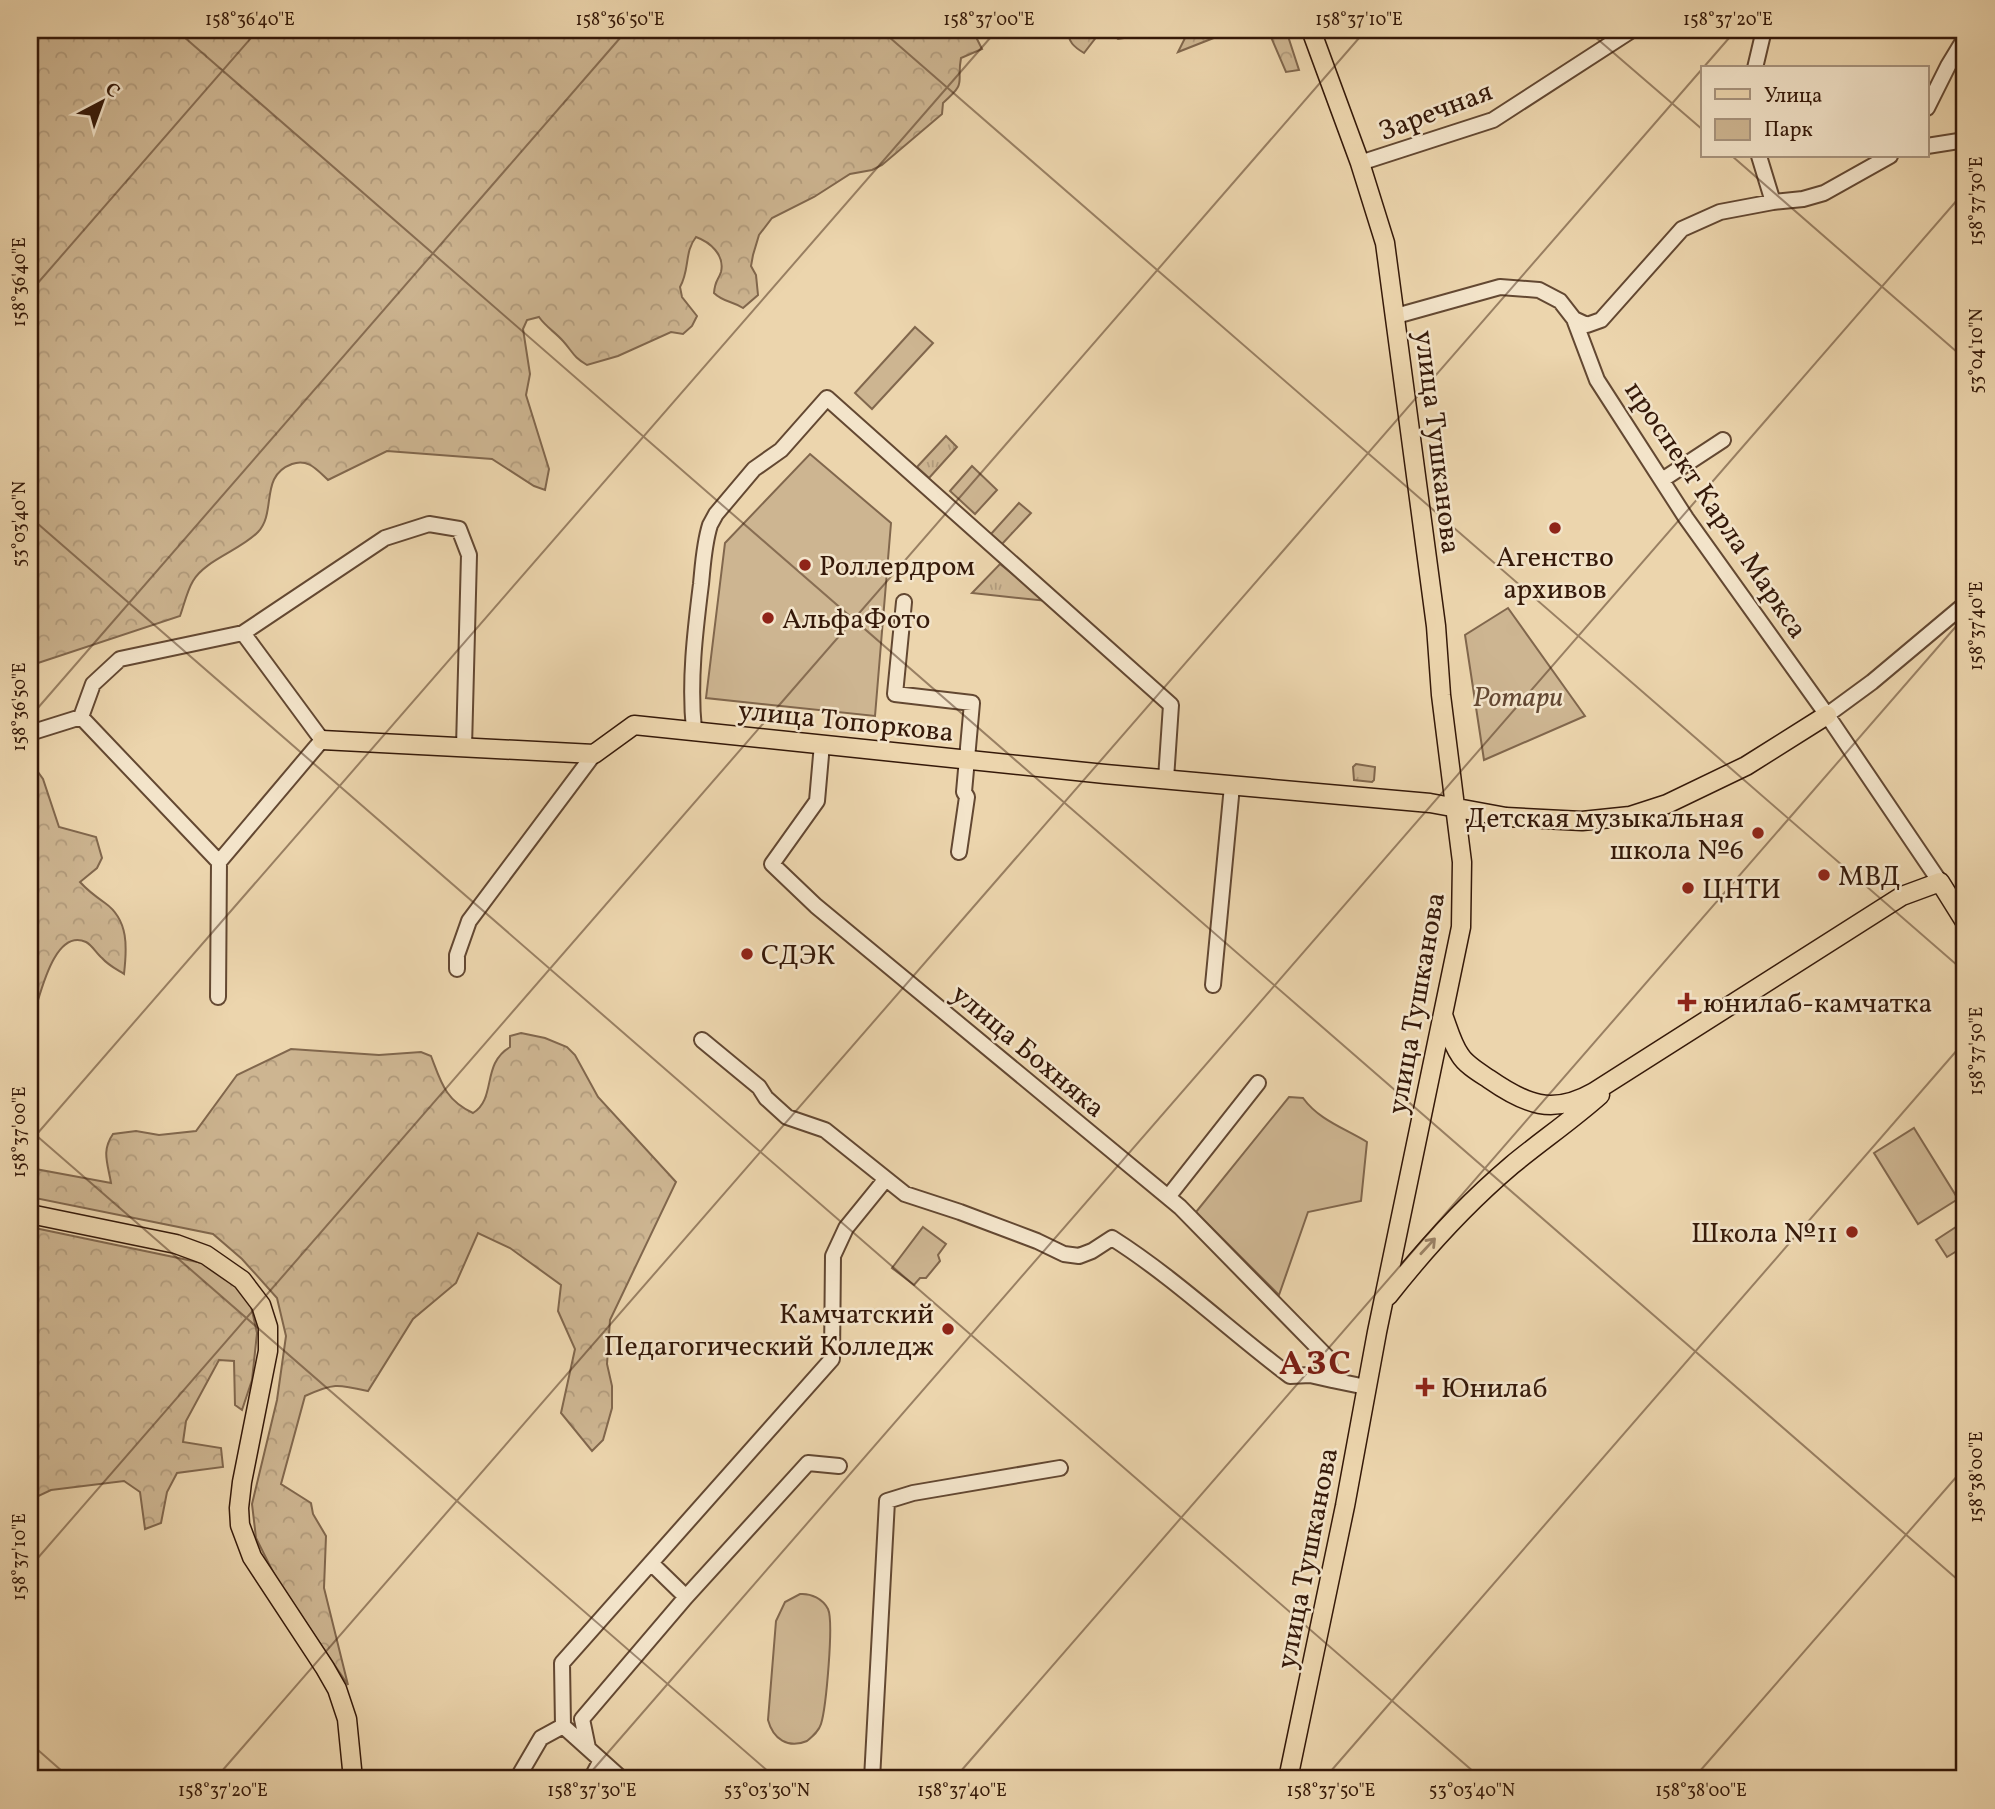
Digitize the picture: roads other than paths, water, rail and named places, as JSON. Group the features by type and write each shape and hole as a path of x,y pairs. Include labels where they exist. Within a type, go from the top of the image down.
{"main road":[{"name":"улица Тушканова","path":"1288,1779 1461,928 1462,872 1441,695 1436,626 1385,243 1360,163 1311,30"},
{"name":"улица Топоркова","path":"594,754 634,725 1233,786 1430,803 1506,817 1553,821 1594,820 1630,816 1658,808 1716,782 1827,715"},
{"path":"322,740 594,754"},
{"path":"1443,1015 1460,1056 1504,1089 1536,1105 1554,1105 1583,1098 1902,896 1940,882"},
{"name":"проспект Карла Маркса","path":"1940,882 1965,922"},
{"path":"1385,1299 1424,1251 1489,1186 1635,1066"},
{"path":"30,1214 164,1241 196,1251 217,1260 235,1274 252,1291 261,1305 268,1327 268,1351 242,1482 240,1525 252,1557 337,1689 347,1718 353,1779"}],"street":[{"name":"Заречная","path":"1360,163 1493,120 1632,30"},
{"path":"1755,66 1759,41 1764,30"},
{"path":"1928,106 1965,38"},
{"path":"1928,146 1965,140"},
{"path":"1760,158 1773,202"},
{"path":"1574,319 1588,324 1603,318 1682,229 1720,212 1824,193 1886,158"},
{"name":"проспект Карла Маркса","path":"1396,316 1491,288 1511,286 1548,292 1560,301 1574,319 1597,380 1693,528 1827,715 1940,882"},
{"path":"694,730 692,679 699,601 710,525 754,469 781,450 827,398 1171,705 1166,779"},
{"path":"1662,480 1723,440"},
{"path":"81,717 93,684 120,659 243,633 385,538 429,524 458,529 470,555 464,747"},
{"path":"904,602 895,694 972,703 964,792 967,797 959,852"},
{"path":"1827,715 1872,682 1965,604"},
{"path":"218,998 219,862 322,740 243,633"},
{"path":"30,733 81,717"},
{"path":"81,717 219,862"},
{"name":"улица Бохняка","path":"822,744 817,802 772,864 816,906 1168,1197 1328,1358 1332,1380"},
{"path":"457,969 457,955 469,921 594,754"},
{"path":"1213,985 1233,786"},
{"path":"702,1040 759,1087 766,1098 788,1117 825,1130 905,1194 986,1222 1064,1254 1079,1256 1112,1238 1290,1376 1310,1375 1366,1387"},
{"path":"1168,1197 1258,1083"},
{"path":"622,1779 563,1726 562,1663 832,1359 833,1256 846,1228 885,1180"},
{"path":"588,1748 582,1719 686,1597 808,1463 839,1466"},
{"path":"872,1779 887,1501 914,1493 1060,1468"},
{"path":"651,1563 686,1597"},
{"path":"517,1779 541,1738 563,1726"},
{"path":"590,1779 600,1762"}],"place":[{"name":"Агенство архивов","path":"1555,528"},
{"name":"Роллердром","path":"805,565"},
{"name":"АльфаФото","path":"768,618"},
{"name":"Детская музыкальная школа №6","path":"1758,833"},
{"name":"МВД","path":"1824,875"},
{"name":"ЦНТИ","path":"1688,888"},
{"name":"СДЭК","path":"747,954"},
{"name":"юнилаб-камчатка","path":"1687,1002"},
{"name":"Школа №11","path":"1852,1232"},
{"name":"Камчатский Педагогический Колледж","path":"948,1329"},
{"name":"Юнилаб","path":"1425,1387"}],"district":[{"name":"АЗС","path":"1316,1362"}],"park label":[{"name":"Ротари","path":"1518,696"}]}
